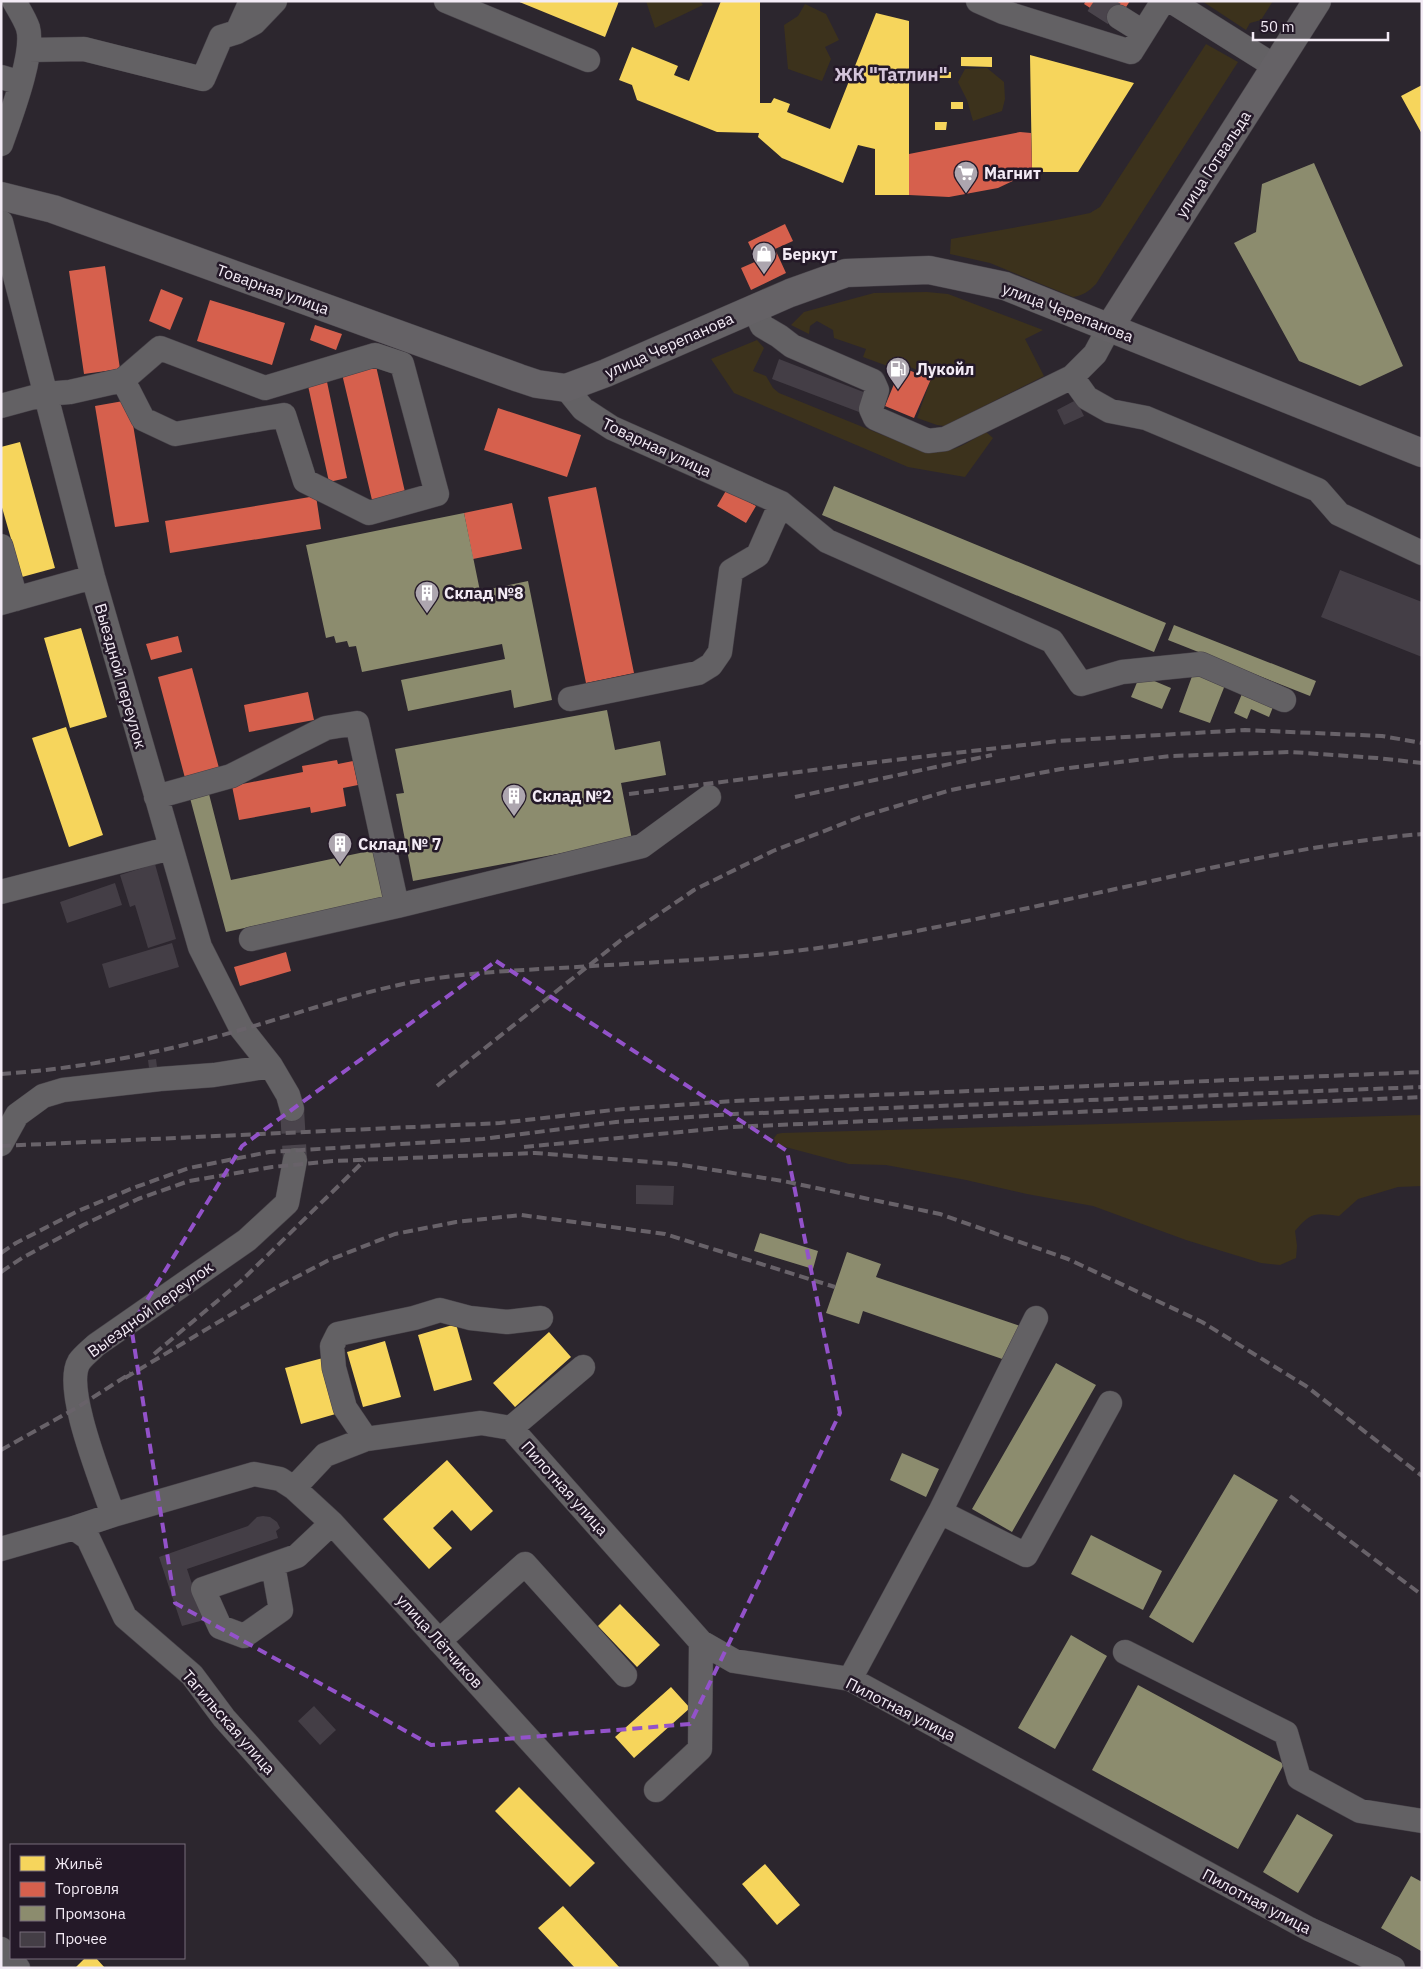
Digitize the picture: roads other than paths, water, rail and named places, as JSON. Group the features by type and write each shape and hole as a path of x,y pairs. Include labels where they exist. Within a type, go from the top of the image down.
{"main road":[{"name":"улица Готвальда","path":"1109,328 1317,1"},
{"name":"Товарная улица","path":"1,196 54,210 537,384 566,388"},
{"name":"улица Черепанова","path":"566,388 606,373 790,292 846,273 929,270 1005,286 1422,453"}],"street":[{"path":"3,139 11,80 29,50 28,29 14,1"},
{"path":"237,32 251,1"},
{"path":"29,50 84,49 203,79 221,37 254,24 275,1"},
{"path":"446,1 588,60"},
{"path":"978,1 1003,12 1131,52 1163,1"},
{"path":"1171,1 1276,68"},
{"path":"1120,17 1143,32"},
{"name":"Выездной переулок","path":"1,222 93,577 200,947 241,1028 271,1066 288,1095 292,1109"},
{"path":"754,308 762,326 792,346 873,381 878,390 870,409 875,418 928,441 945,439 1072,377 1095,354 1109,328"},
{"path":"1,406 45,394 70,392 123,380 160,348 265,388 375,355 402,364 437,494 369,513 305,481 284,415 175,434 143,419 123,380"},
{"path":"1072,377 1087,398 1110,411 1146,418 1318,490 1339,514 1422,553"},
{"name":"Товарная улица","path":"566,388 583,409 612,428 781,503 827,541 1052,641 1081,684 1122,672 1201,664 1284,700"},
{"path":"570,699 698,673 711,665 720,652 731,571 758,555 781,503"},
{"path":"1,546 9,601 93,577"},
{"path":"156,797 231,776 326,728 357,723 397,906"},
{"path":"251,939 397,906 642,846 709,797"},
{"path":"1,892 171,848"},
{"path":"1,1144 16,1115 43,1096 63,1090 214,1075 271,1066"},
{"name":"Выездной переулок","path":"113,1515 78,1407 74,1380 79,1362 96,1345 247,1240 287,1203 295,1160"},
{"path":"366,1439 344,1408 334,1368 332,1346 338,1334 414,1318 440,1310 470,1318 507,1322 541,1318"},
{"path":"850,1679 940,1512 1036,1318"},
{"path":"511,1428 583,1367"},
{"path":"940,1512 1026,1556 1110,1403"},
{"name":"Пилотная улица","path":"294,1488 325,1455 366,1439 481,1423 511,1428 701,1642 734,1661 850,1679 1309,1929 1393,1968"},
{"name":"улица Лётчиков","path":"74,1528 254,1474 280,1479 294,1488 332,1523 738,1968"},
{"path":"273,1565 297,1556 332,1523"},
{"path":"1,1549 74,1528"},
{"name":"Тагильская улица","path":"74,1528 88,1538 126,1617 192,1675 224,1718 447,1968"},
{"path":"439,1641 525,1564 625,1675"},
{"path":"656,1790 700,1749 701,1642"},
{"path":"1125,1652 1286,1733 1299,1778 1360,1811 1422,1821"},
{"path":"1,1949 18,1968"}],"tunnel":[{"path":"1094,1 1119,17"},
{"path":"292,1109 295,1160"}],"railway":[{"path":"629,794 1058,741 1245,730 1382,736 1422,743"},
{"path":"437,1086 621,940 694,890 773,851 860,817 951,790 1061,769 1170,756 1291,752 1422,763"},
{"path":"795,797 992,755"},
{"path":"1,1074 109,1061 189,1044 392,986 418,981 458,975 715,958 818,948 961,922 1282,854 1352,842 1422,834"},
{"path":"1,1146 500,1123 613,1110 732,1101 1422,1072"},
{"path":"1,1253 16,1243 78,1211 133,1188 189,1168 269,1152 483,1139 616,1122 734,1114 1422,1087"},
{"path":"524,1147 732,1127 1422,1097"},
{"path":"1,1272 22,1258 83,1225 138,1199 189,1181 272,1167 333,1161 535,1153 676,1164 783,1181 940,1214 1068,1259 1202,1322 1306,1386 1422,1476"},
{"path":"154,1354 240,1282 365,1160"},
{"path":"125,1378 277,1287 329,1260 395,1234 456,1222 521,1215 665,1234 835,1287"},
{"path":"1,1450 78,1407 131,1373"},
{"path":"1290,1496 1422,1595"}],"place":[{"name":"Магнит","path":"966,194"},
{"name":"Беркут","path":"764,275"},
{"name":"Лукойл","path":"898,390"},
{"name":"Склад №8","path":"427,614"},
{"name":"Склад №2","path":"514,817"},
{"name":"Склад № 7","path":"340,865"}],"district":[{"name":"ЖК \"Татлин\"","path":"891,75"}]}
